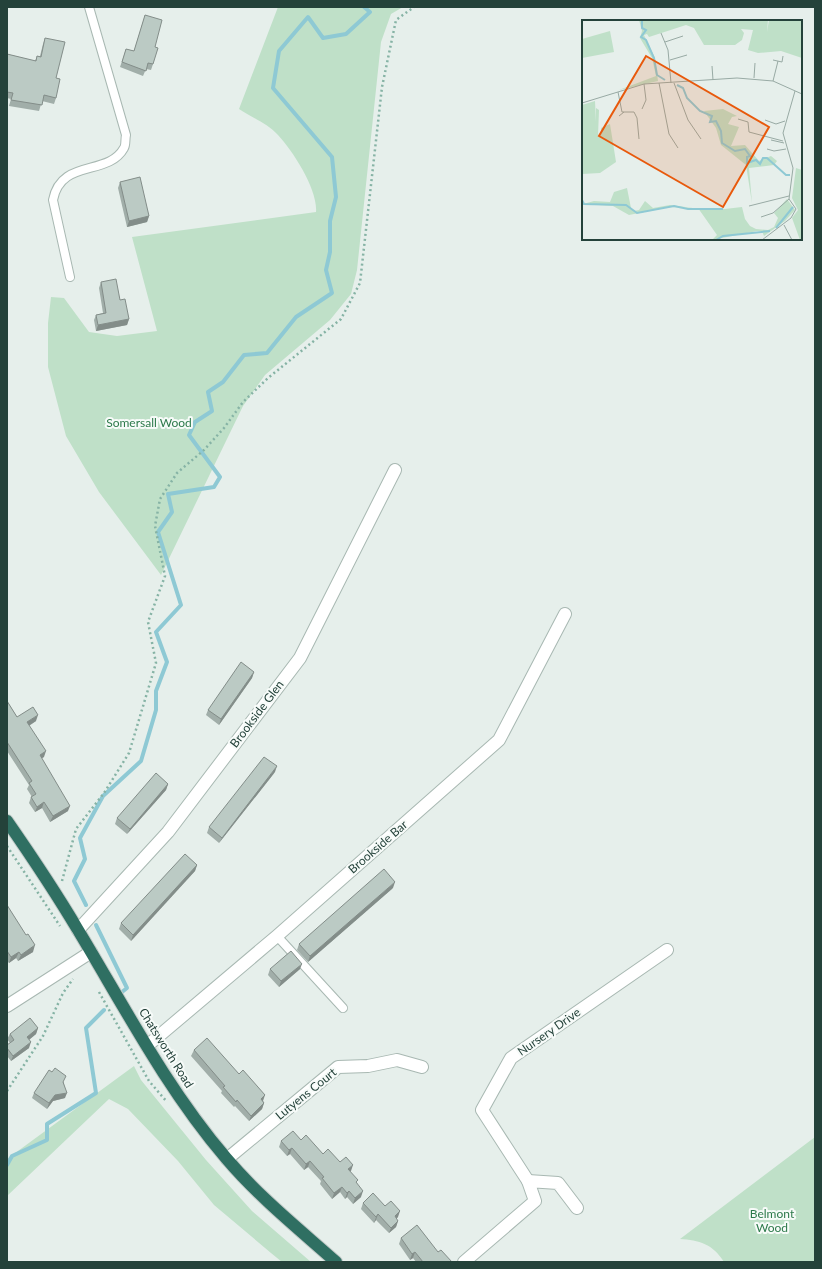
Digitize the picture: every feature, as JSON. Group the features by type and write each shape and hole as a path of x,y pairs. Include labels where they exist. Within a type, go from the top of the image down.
{"highway":[{"name":"Chatsworth Road","path":"7,821 54,890 171,1085 227,1159 264,1198 336,1262"}],"street":[{"name":"Brookside Glen","path":"78,930 168,832 300,658 395,470"},
{"name":"Brookside Bar","path":"147,1046 277,936 499,740 565,614"},
{"name":"Nursery Drive","path":"464,1262 535,1201 528,1182 482,1110 511,1058 667,950"},
{"path":"7,1006 91,952"},
{"name":"Lutyens Court","path":"227,1159 338,1067 368,1066 397,1060 422,1067"},
{"path":"528,1182 558,1183 577,1208"}],"lane":[{"path":"70,277 53,200 55,188 68,175 113,160 124,147 126,136 89,7"},
{"path":"277,936 343,1008"}],"path":[{"path":"54,890 60,886 76,829 104,793 129,753 156,662 148,622 165,576 155,526 160,499 177,473 204,450 224,428 243,402 268,378 341,319 360,283 382,87 396,20 414,7"},
{"path":"7,846 62,929"},
{"path":"7,1090 43,1036 63,993 75,976"}],"green space":[{"name":"Somersall Wood","path":"278,7 403,7 391,14 381,42 357,270 351,294 330,320 265,375 243,406 161,575 99,492 66,436 48,367 48,323 51,297 64,298 89,332 117,336 157,331 132,237 316,212 316,203 309,182 291,151 274,131 239,109"},
{"path":"134,1066 141,1080 206,1160 252,1211 311,1262 282,1262 214,1205 178,1161 128,1109 109,1099 7,1196 7,1159"},
{"name":"Belmont Wood","path":"815,1137 815,1262 724,1262 715,1251 705,1244 693,1240 680,1239"}],"building":[{"path":"145,15 162,20 155,47 158,48 153,64 148,63 146,71 122,62 126,49 134,51"},
{"path":"45,38 65,42 56,78 60,79 56,98 44,95 42,105 11,100 13,93 7,92 7,54 36,61 37,56 41,57"},
{"path":"140,177 149,216 129,221 120,182"},
{"path":"116,279 120,300 125,299 129,319 98,325 96,315 106,313 101,282"},
{"path":"241,662 254,672 221,719 208,710"},
{"path":"7,701 17,717 33,707 38,715 27,722 46,751 40,755 70,806 53,816 44,802 37,807 31,797 36,794 29,783 32,781 7,742"},
{"path":"264,757 277,766 222,838 209,827"},
{"path":"156,773 168,784 130,829 117,818"},
{"path":"185,854 197,865 133,935 121,923"},
{"path":"384,869 395,882 310,956 299,944"},
{"path":"7,905 26,935 28,934 35,945 21,955 19,952 11,957 7,951"},
{"path":"291,951 302,964 281,981 270,969"},
{"path":"30,1018 38,1028 27,1037 31,1042 13,1056 7,1048 7,1045 14,1040 10,1034"},
{"path":"207,1038 239,1074 243,1070 265,1095 261,1099 264,1103 251,1116 223,1087 225,1086 194,1050"},
{"path":"55,1068 66,1076 63,1082 67,1093 55,1095 49,1103 34,1093 49,1070 52,1072"},
{"path":"293,1131 301,1140 306,1135 323,1154 328,1149 340,1162 346,1157 353,1165 348,1169 358,1180 356,1182 363,1191 355,1198 349,1191 347,1193 342,1187 334,1193 322,1178 324,1177 310,1161 306,1164 292,1148 289,1150 281,1141"},
{"path":"373,1193 385,1206 391,1201 400,1211 395,1216 398,1221 391,1228 378,1214 376,1217 363,1203"},
{"path":"417,1225 438,1252 441,1250 452,1262 423,1262 415,1252 412,1254 401,1238"}],"waterway":[{"path":"86,905 74,881 85,859 80,838 103,796 141,761 156,710 156,691 167,662 156,632 181,605 158,532 172,512 168,494 214,487 220,477 189,435 195,422 212,411 208,392 223,382 244,355 267,353 296,317 332,293 326,270 330,252 330,221 336,197 332,157 273,88 279,51 308,17 323,38 346,34 370,12 364,7"},
{"path":"96,925 127,988 122,992"},
{"path":"7,1165 12,1156 47,1140 47,1124 96,1093 86,1028 104,1010"}]}
